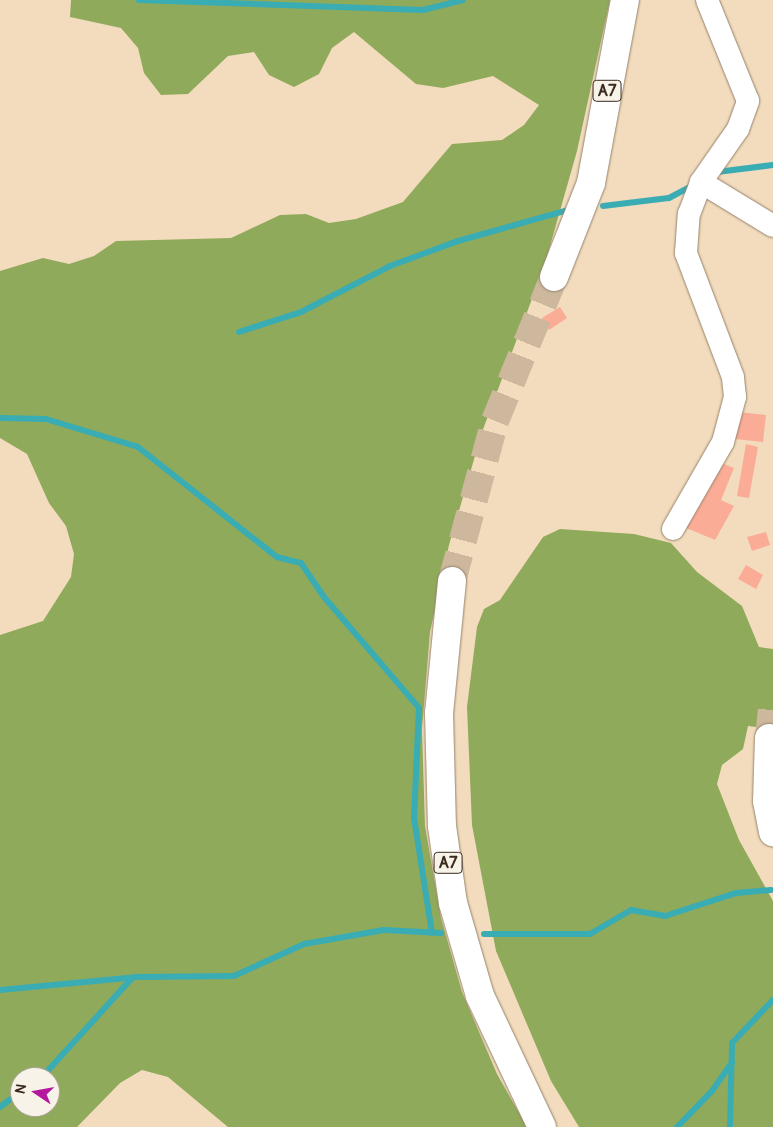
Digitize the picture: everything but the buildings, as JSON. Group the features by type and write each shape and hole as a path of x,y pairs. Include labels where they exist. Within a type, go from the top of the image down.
{"highway":[{"name":"A7","path":"554,276 591,183 625,0"},
{"name":"A7","path":"452,581 439,713 442,826 453,903 480,996 542,1127"},
{"path":"769,738 767,801 773,832"}],"street":[{"path":"673,529 723,442 734,397 733,377 686,253 690,214 701,182 738,129 748,102 707,0"},
{"path":"701,182 773,226"}],"green space":[{"path":"71,0 610,0 577,151 544,267 482,432 449,545 430,632 422,729 425,826 441,918 462,992 497,1074 527,1127 228,1127 168,1077 142,1070 120,1083 77,1127 0,1127 0,635 43,621 71,577 74,554 66,526 49,503 27,454 0,438 0,271 43,258 69,264 94,256 116,241 231,238 280,215 306,214 329,223 356,219 403,202 452,144 502,140 524,125 539,105 493,76 443,88 416,84 354,32 332,48 319,74 294,87 269,75 254,52 228,56 188,94 161,95 144,73 138,48 121,28 70,17"},
{"path":"560,529 634,534 671,543 697,572 742,606 759,647 773,649 773,729 748,726 743,749 722,765 717,784 739,840 773,901 773,1127 579,1127 551,1081 496,951 472,825 467,707 477,627 484,609 500,600 543,537"}],"waterway":[{"path":"139,0 423,10 463,0"},
{"path":"717,172 773,165"},
{"path":"603,206 669,198 693,185"},
{"path":"239,332 301,312 390,266 458,241 568,210"},
{"path":"0,418 46,419 138,447 277,557 301,563 324,597 419,708 414,818 432,933"},
{"path":"484,934 590,934 631,910 665,916 736,893 771,890"},
{"path":"0,990 137,977 234,976 304,944 384,930 441,933"},
{"path":"51,1067 132,978"},
{"path":"730,1127 732,1043 773,1000"},
{"path":"677,1127 712,1091 732,1062"},
{"path":"0,1107 10,1100"}],"tunnel":[{"path":"452,581 495,421 554,277"},
{"path":"769,738 773,700"}]}
